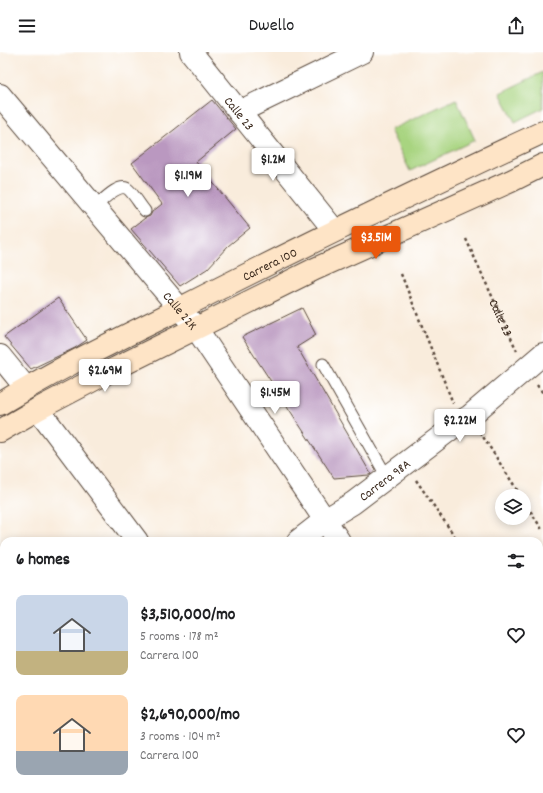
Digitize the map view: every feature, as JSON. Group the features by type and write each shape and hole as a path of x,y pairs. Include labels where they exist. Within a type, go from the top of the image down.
{"main road":[{"name":"Carrera 100","path":"0,404 26,388 99,349 334,230 543,132"},
{"name":"Carrera 100","path":"0,431 116,368 315,269 511,181 543,165"}],"street":[{"name":"Calle 23","path":"191,52 334,230"},
{"path":"238,112 362,52"},
{"name":"Calle 22K","path":"0,95 196,328 337,537"},
{"name":"Carrera 98A","path":"303,537 325,520 353,503 465,419 543,354"},
{"path":"0,356 26,388"},
{"path":"38,409 134,537"}],"lane":[{"path":"95,207 116,189 121,187 128,189 145,211"},
{"path":"323,364 387,477"}],"path":[{"name":"Calle 23","path":"466,239 525,369 543,393"},
{"path":"401,274 465,419 516,489"},
{"path":"405,464 455,537"},
{"path":"531,512 543,532"}],"green space":[{"path":"543,72 543,108 515,122 500,93"},
{"path":"456,99 475,140 410,171 390,130"}],"building":[{"path":"212,100 236,129 196,162 250,228 228,246 207,269 180,286 131,229 150,216 152,212 162,204 132,163"},
{"path":"58,298 87,340 75,348 31,369 4,337"},
{"path":"302,308 316,335 297,347 371,474 369,475 334,478 242,337"}]}
